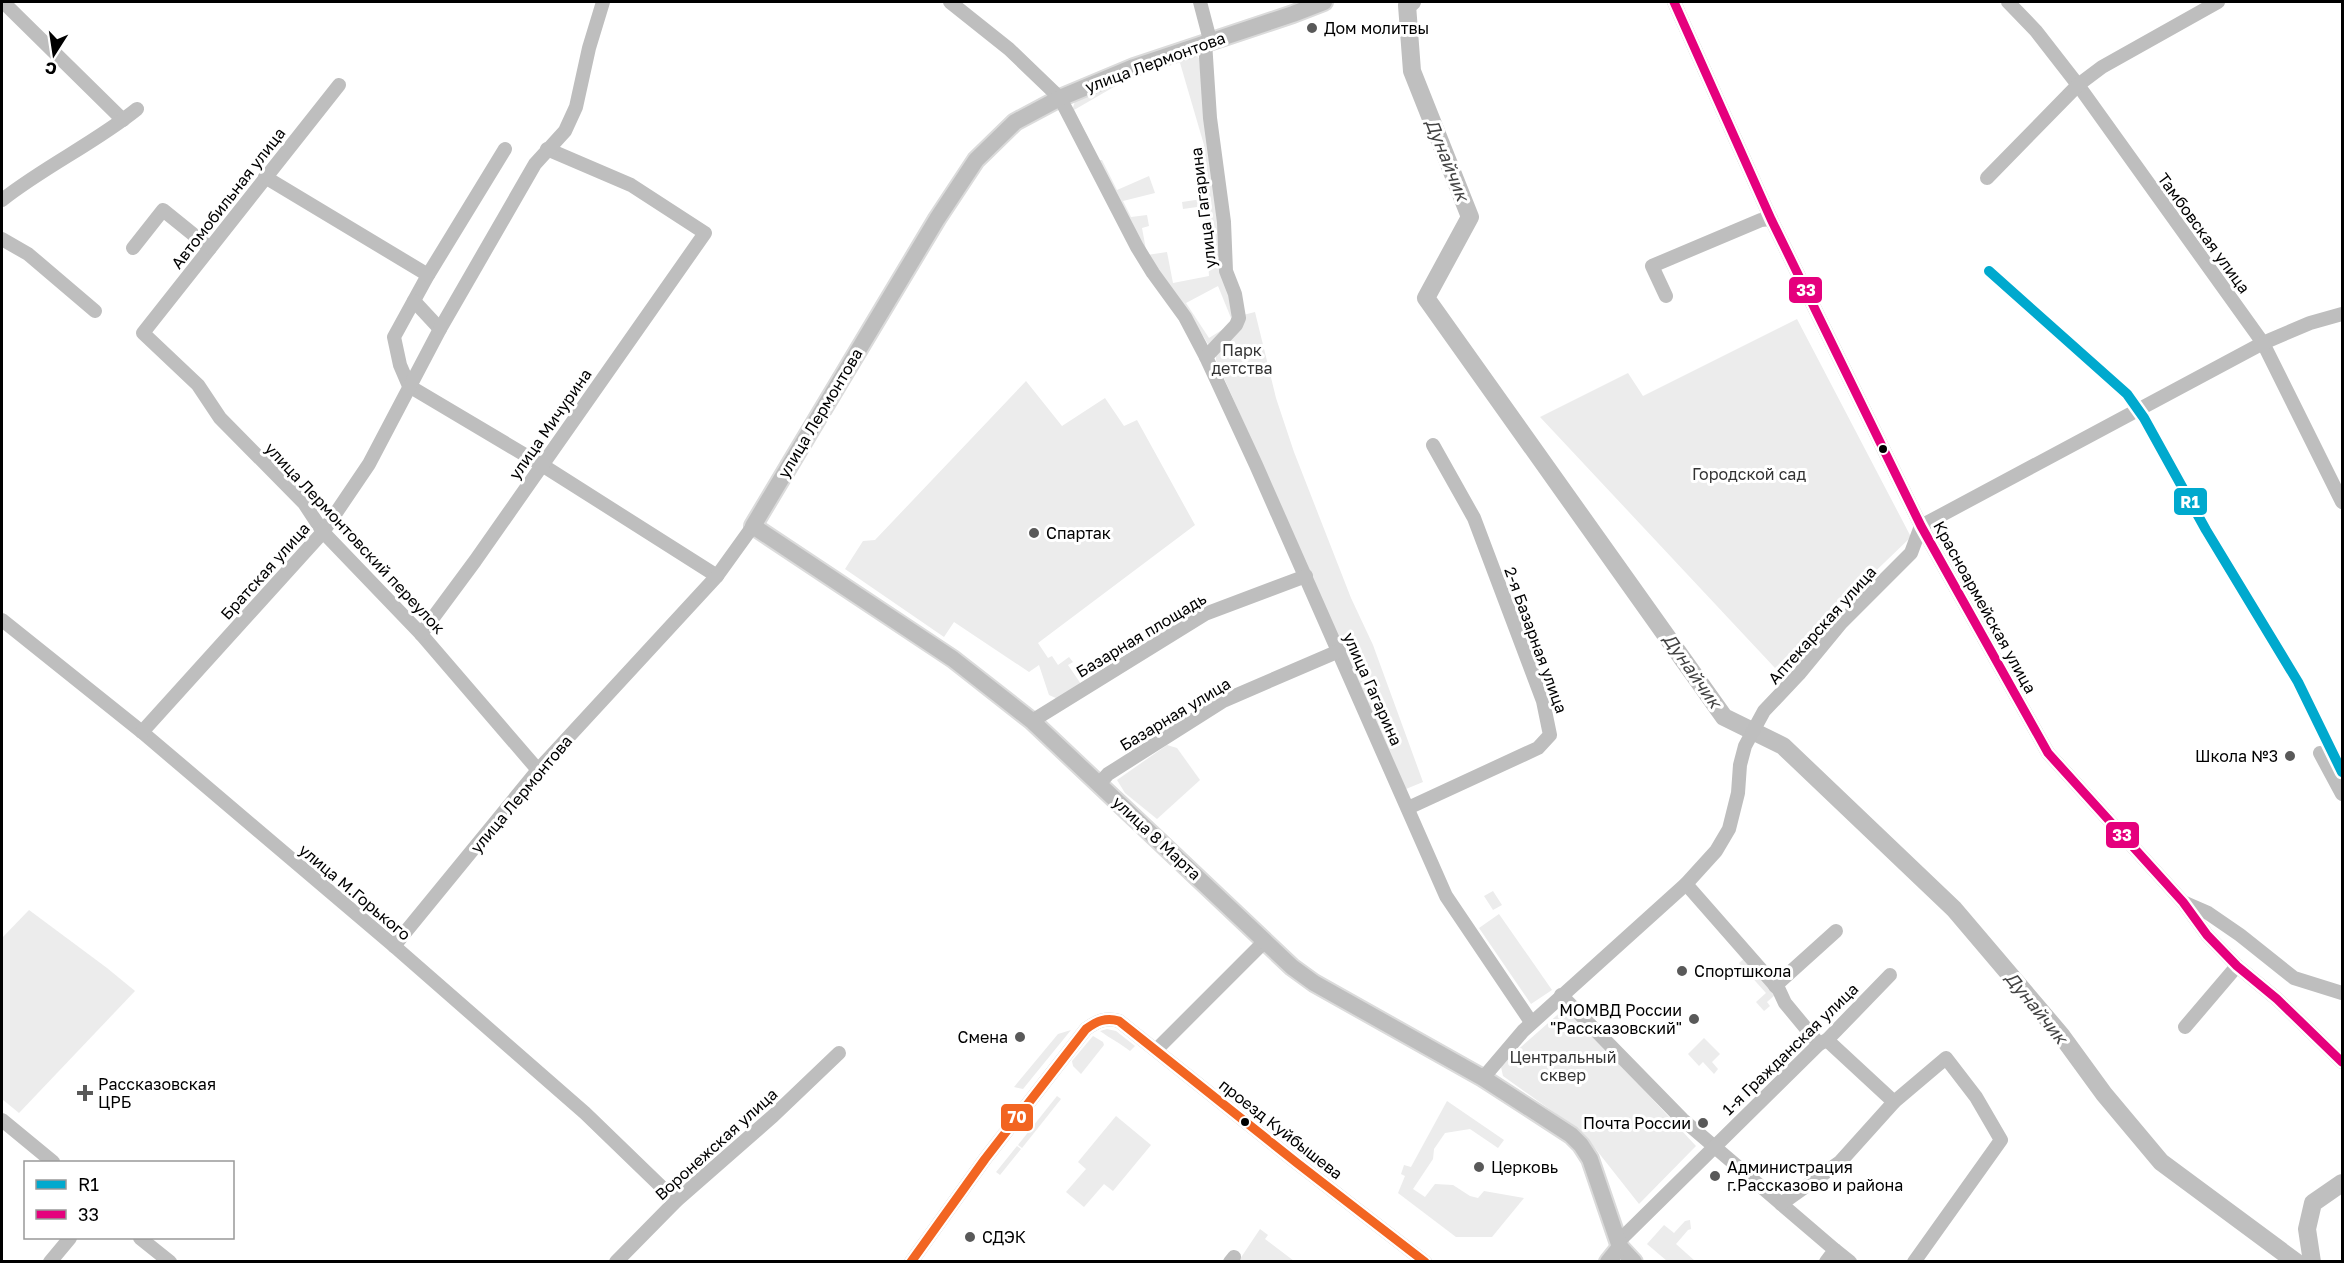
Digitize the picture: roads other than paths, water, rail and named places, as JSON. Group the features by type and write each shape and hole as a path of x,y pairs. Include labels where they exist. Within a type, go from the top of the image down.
{"main road":[{"name":"улица Лермонтова","path":"753,526 976,160 1015,122 1060,98 1134,67 1324,2"},
{"name":"улица 8 Марта","path":"753,526 953,659 1032,721 1292,967 1314,983 1483,1078 1571,1135 1590,1159 1620,1244"},
{"path":"1608,1262 1620,1244 1635,1262"}],"street":[{"path":"3,2 123,120"},
{"name":"Братская улица","path":"142,732 323,532 369,464 440,329 535,164 546,149 565,131 576,107 588,48 603,2"},
{"name":"улица Гагарина","path":"950,2 1009,48 1060,98 1137,247 1185,317 1206,357 1306,576 1446,896 1531,1022"},
{"name":"улица Гагарина","path":"1200,2 1207,41 1210,118 1224,222 1226,271 1235,294 1239,315 1236,325 1206,357"},
{"name":"Красноармейская улица","path":"1674,2 1771,219 1921,526 2048,753 2183,902 2207,935 2237,966 2277,999 2343,1062"},
{"name":"Тамбовская улица","path":"2008,2 2036,31 2078,85 2263,343 2343,502"},
{"path":"1987,178 2078,85 2102,67 2217,2"},
{"name":"Автомобильная улица","path":"143,333 339,85"},
{"path":"2,199 137,109"},
{"path":"505,149 428,275 394,337 400,365 409,386 542,465 717,576"},
{"name":"улица Мичурина","path":"422,634 705,232 632,185 546,149"},
{"path":"265,177 428,275"},
{"path":"133,248 163,210 210,248"},
{"path":"1665,296 1652,266 1761,220 1771,219"},
{"path":"2,239 28,254 95,311"},
{"path":"414,301 440,329"},
{"path":"1921,526 2263,343 2310,323 2343,314"},
{"name":"улица Лермонтовский переулок","path":"143,333 198,386 220,418 304,503 323,532 422,634 538,770"},
{"name":"2-я Базарная улица","path":"1408,808 1538,748 1550,735 1543,701 1474,518 1433,446"},
{"name":"улица Лермонтова","path":"394,946 538,770 717,576 753,526"},
{"name":"Аптекарская улица","path":"1483,1078 1531,1022 1686,884 1716,851 1729,829 1738,793 1740,765 1745,746 1764,711 1799,674 1841,623 1911,553 1921,526"},
{"name":"Базарная площадь","path":"1032,721 1205,614 1306,576"},
{"name":"улица М.Горького","path":"2,620 142,732 394,946 585,1113 676,1201"},
{"name":"Базарная улица","path":"1099,784 1108,774 1223,701 1339,651"},
{"path":"2320,753 2343,794"},
{"path":"1686,884 1775,986 1785,1003 1823,1042 1894,1102"},
{"path":"2183,902 2216,918 2295,978 2343,993"},
{"path":"1775,986 1836,931"},
{"path":"1156,1050 1264,942"},
{"path":"2185,1027 2237,966"},
{"name":"1-я Гражданская улица","path":"1620,1244 1713,1146 1890,975"},
{"path":"1561,995 1666,1102 1713,1146 1850,1262"},
{"name":"проезд Куйбышева","path":"911,1262 985,1159 1086,1029 1106,1019 1119,1021 1296,1163 1425,1262"},
{"name":"Воронежская улица","path":"616,1262 676,1201 773,1116 839,1053"},
{"path":"1781,1204 1839,1162 1894,1102 1946,1058 1976,1097 2001,1140 1914,1262"},
{"path":"2,1120 52,1161"},
{"path":"50,1262 69,1239"},
{"path":"141,1239 170,1262"},
{"path":"1826,1262 1835,1250"}],"waterway":[{"name":"Дунайчик","path":"1412,2 1407,5 1412,71 1470,217 1426,298 1724,717 1783,746 1954,909 2061,1035 2104,1094 2161,1162 2296,1262"},
{"path":"2312,1262 2307,1229 2313,1203 2342,1183"}],"place":[{"name":"Дом молитвы","path":"1312,28"},
{"name":"Спартак","path":"1034,533"},
{"name":"Школа №3","path":"2290,756"},
{"name":"Спортшкола","path":"1682,971"},
{"name":"МОМВД России \"Рассказовский\"","path":"1694,1019"},
{"name":"Смена","path":"1020,1037"},
{"name":"Рассказовская ЦРБ","path":"85,1093"},
{"name":"Почта России","path":"1703,1123"},
{"name":"Церковь","path":"1479,1167"},
{"name":"Администрация г.Рассказово и района","path":"1715,1176"},
{"name":"СДЭК","path":"970,1237"}],"park label":[{"name":"Парк детства","path":"1242,359"},
{"name":"Городской сад","path":"1749,474"},
{"name":"Центральный сквер","path":"1563,1066"}]}
